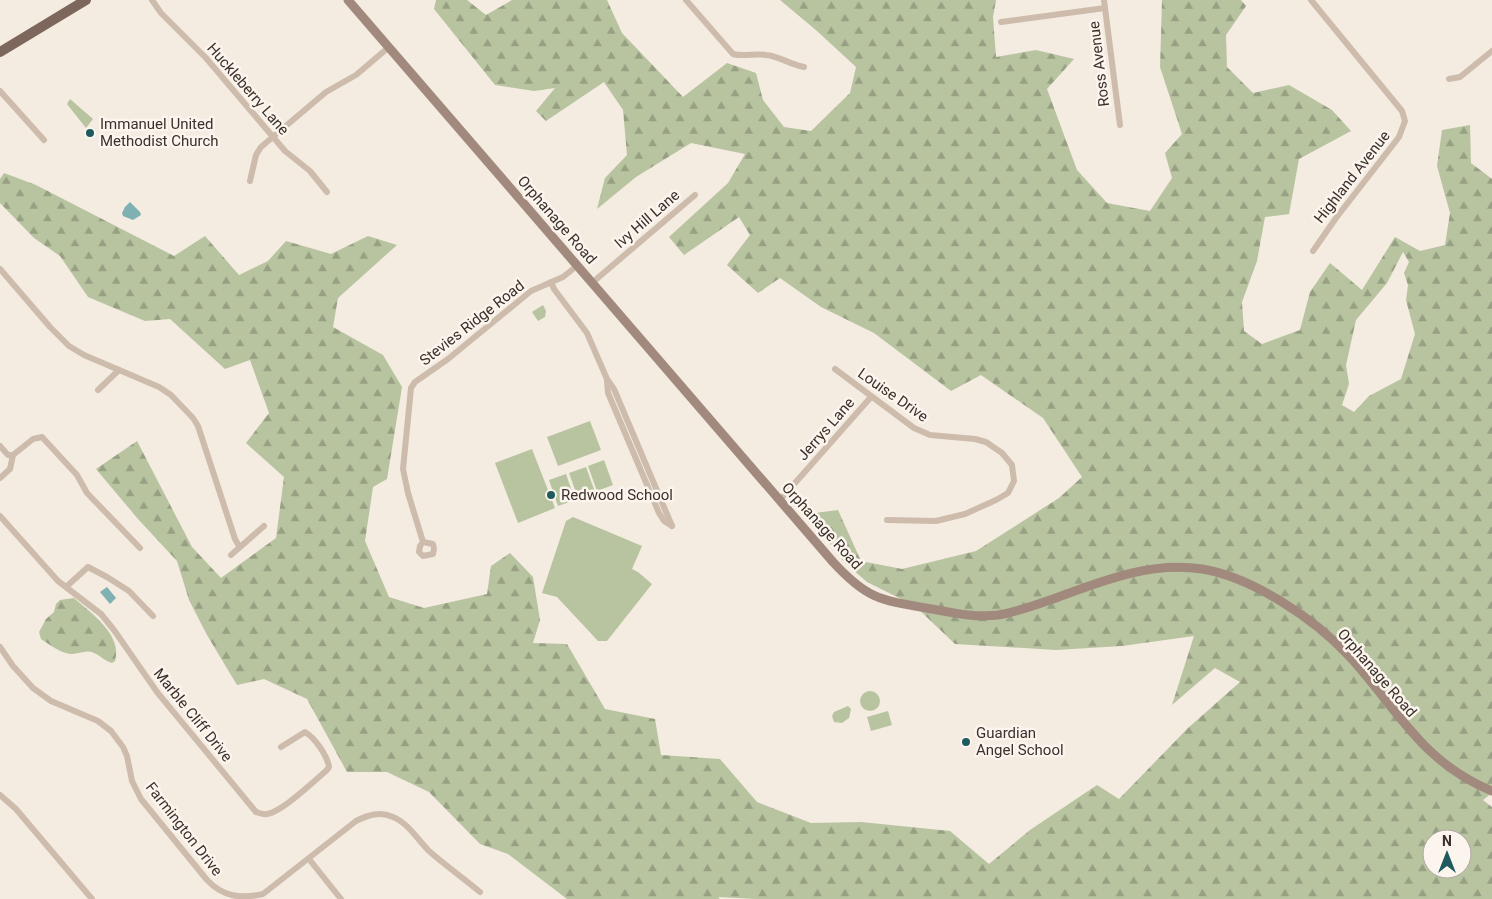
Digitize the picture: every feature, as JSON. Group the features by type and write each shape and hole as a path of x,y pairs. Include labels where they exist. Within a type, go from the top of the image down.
{"main road":[{"path":"0,52 86,0"},
{"name":"Orphanage Road","path":"348,0 847,578 868,593 888,602 985,616 1023,610 1113,577 1150,568 1188,567 1236,578 1283,604 1327,635 1349,656 1407,728 1430,752 1466,779 1492,791"}],"street":[{"name":"Huckleberry Lane","path":"152,0 161,13 206,58 292,158 310,171 327,192"},
{"path":"686,0 733,54 740,56 768,55 804,67"},
{"name":"Ross Avenue","path":"1104,0 1120,125"},
{"name":"Highland Avenue","path":"1311,0 1402,110 1406,121 1399,137 1336,218 1313,251"},
{"path":"1001,22 1105,8"},
{"path":"250,181 258,151 272,136 326,92 356,75 388,47"},
{"path":"1449,79 1460,77 1492,51"},
{"path":"0,91 44,140"},
{"name":"Ivy Hill Lane","path":"593,282 695,195"},
{"name":"Stevies Ridge Road","path":"423,542 406,488 404,469 410,388 415,382 448,359 531,291 563,277 578,265"},
{"path":"0,269 69,346 84,355 159,387 171,395 193,418 198,426 235,539 239,546"},
{"path":"551,282 588,333 672,526 664,521 659,513 608,393 607,380"},
{"name":"Louise Drive","path":"835,369 914,428 939,436 975,439 986,442 1009,460 1014,470 1014,481 1008,493 965,514 936,521 887,520"},
{"path":"98,390 120,370"},
{"name":"Jerrys Lane","path":"780,500 870,397"},
{"path":"0,478 10,469 13,455 33,439 42,437 77,475 87,493 118,528 140,548"},
{"path":"0,446 8,455 13,455"},
{"name":"Marble Cliff Drive","path":"0,516 58,581 101,614 163,700 256,812 262,814 272,813 285,805 329,767 325,755 309,734 305,732 281,748"},
{"path":"231,555 264,526"},
{"path":"66,587 88,567 129,591 153,616"},
{"name":"Farmington Drive","path":"0,647 13,666 33,688 51,701 98,721 110,731 125,751 132,780 141,799 214,887 233,897 249,898 269,890 356,821 372,814 386,814 403,823 431,853 480,892"},
{"path":"0,795 16,809 92,899"},
{"path":"309,859 341,899"}],"green space":[{"path":"436,0 467,0 486,15 512,0 607,0 622,33 683,97 727,63 756,73 763,100 784,127 811,131 850,93 856,67 780,0 996,0 993,17 996,57 1036,50 1074,59 1047,89 1077,170 1107,203 1150,211 1172,178 1165,153 1182,134 1160,67 1162,0 1241,0 1246,6 1226,35 1227,67 1253,93 1289,85 1332,110 1351,131 1299,159 1289,214 1265,217 1257,261 1242,302 1244,331 1262,344 1300,330 1310,292 1330,263 1362,290 1395,237 1420,251 1445,245 1450,213 1437,166 1442,130 1470,125 1471,163 1492,179 1492,793 1483,800 1492,807 1492,899 756,899 718,897 720,899 567,899 508,854 480,844 429,792 387,772 347,772 307,699 264,679 237,685 207,635 189,600 177,561 138,519 96,469 137,441 192,547 221,578 276,538 284,477 246,443 269,413 250,360 225,369 170,319 145,321 88,297 60,256 34,238 0,203 0,179 4,173 36,185 174,256 205,236 239,275 268,261 286,241 331,254 368,236 397,245 338,298 333,327 383,355 402,387 387,479 373,487 365,541 389,597 424,608 487,594 491,566 510,553 533,577 540,620 533,643 567,644 605,709 655,719 661,755 720,759 757,802 811,823 861,822 950,831 989,864 1030,830 1097,785 1119,799 1188,728 1240,682 1215,668 1172,705 1194,636 1122,646 1056,650 955,644 915,606 867,582 845,563 807,514 838,510 861,561 902,569 976,551 1059,498 1082,477 1043,418 981,375 951,391 874,333 821,307 780,278 758,293 727,265 750,235 739,217 684,255 669,237 728,183 745,154 691,143 636,177 597,209 605,178 627,155 623,110 604,82 546,121 536,111 555,88 534,91 495,85 434,9","holes":["1403,252 1409,262 1404,273 1408,285 1406,300 1415,334 1401,379 1369,396 1354,412 1342,405 1349,384 1346,365 1356,320 1387,283"]},
{"path":"70,99 93,119 86,128 67,104"},
{"path":"543,305 546,311 545,317 538,321 532,312"},
{"path":"590,421 601,450 558,466 547,437"},
{"path":"532,449 555,508 518,523 495,463"},
{"path":"604,460 613,485 597,491 588,466"},
{"path":"586,467 595,492 578,498 569,473"},
{"path":"566,474 575,500 558,506 549,480"},
{"path":"573,517 642,546 632,569 652,584 607,641 598,641 557,597 542,593 566,521"},
{"path":"74,598 104,625 110,634 116,651 115,661 112,663 91,652 66,653 41,639 39,632 46,619 54,612 56,604 60,600"},
{"path":"870,691 877,694 880,701 877,708 870,711 863,708 860,701 863,694"},
{"path":"848,706 851,709 849,718 842,723 834,722 832,716 834,712"},
{"path":"888,711 892,725 871,731 867,717"}],"water":[{"path":"130,202 141,215 133,220 123,216 122,213"},
{"path":"107,587 116,598 110,604 100,592"}],"place":[{"name":"Immanuel United Methodist Church","path":"90,133"},
{"name":"Redwood School","path":"551,495"},
{"name":"Guardian Angel School","path":"966,742"}]}
